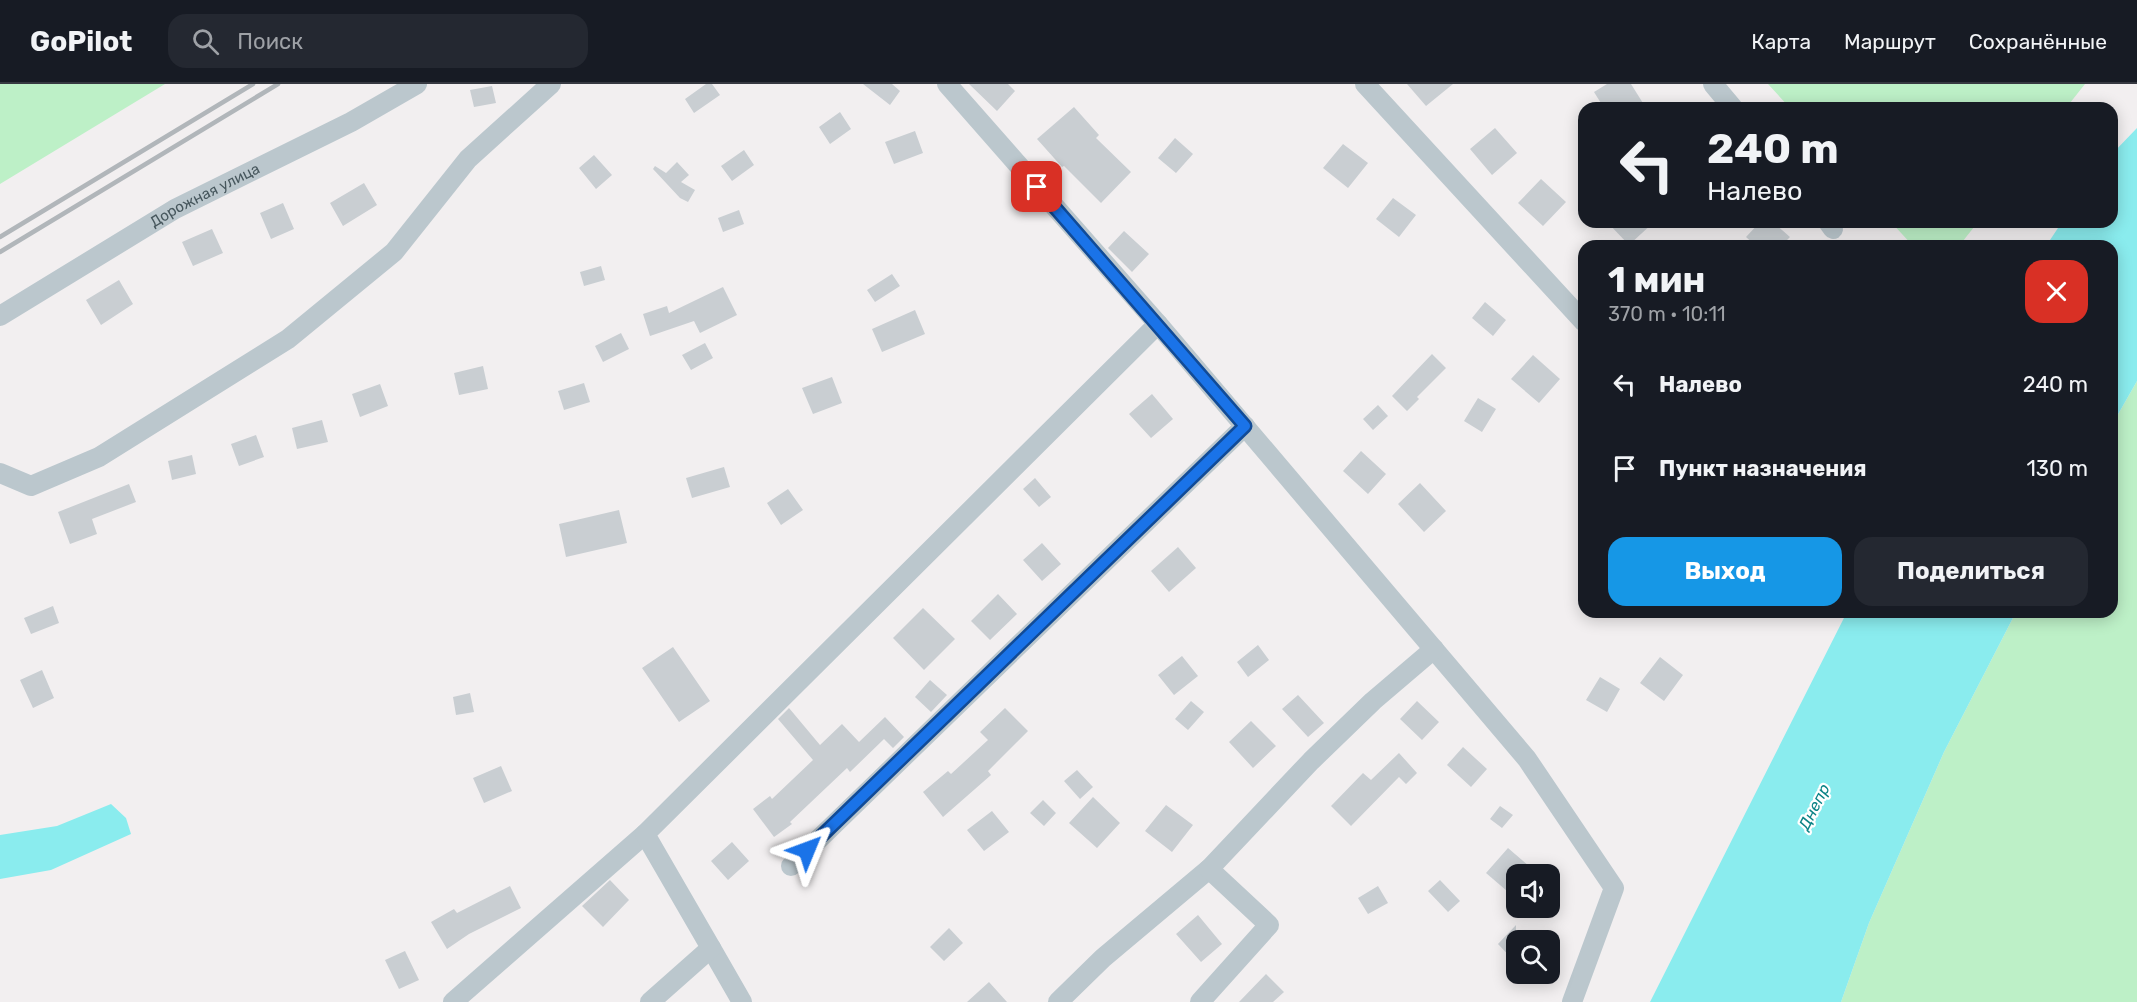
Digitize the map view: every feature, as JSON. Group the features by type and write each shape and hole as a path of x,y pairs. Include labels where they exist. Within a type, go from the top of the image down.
{"street":[{"name":"Дорожная улица","path":"0,316 176,209 351,122 417,84"},
{"path":"0,473 32,486 99,458 288,339 394,252 468,159 551,84"},
{"path":"947,84 1158,324 1527,759 1614,888 1572,1002"},
{"path":"1365,84 1578,315"},
{"path":"1713,84 1728,102"},
{"path":"453,1002 645,834 1158,324"},
{"path":"791,866 1245,426"},
{"path":"1058,1002 1103,958 1209,869 1311,761 1373,701 1434,650"},
{"path":"645,834 742,1002"},
{"path":"1200,1002 1269,925 1209,869"},
{"path":"650,1002 711,948"}],"green space":[{"path":"0,84 165,84 0,184"},
{"path":"1768,84 2085,84 2071,102 1784,102"},
{"path":"1896,228 1973,228 1964,240 1908,240"},
{"path":"2137,381 2137,1002 1841,1002 1869,923 1944,752 2013,618 2118,618 2118,414"}],"water":[{"path":"2137,128 2137,381 2118,414 2118,240 2050,240 2058,228 2118,228 2118,148"},
{"name":"Днепр","path":"1844,618 2013,618 1944,752 1869,923 1841,1002 1650,1002"},
{"path":"111,804 126,818 131,834 51,870 0,879 0,835 57,826"}],"building":[{"path":"706,84 712,84 720,95 694,113 685,99"},
{"path":"863,84 892,84 900,91 890,105"},
{"path":"969,84 1008,84 1015,91 997,111"},
{"path":"1407,84 1453,84 1426,106"},
{"path":"1607,84 1631,84 1642,102 1600,102 1594,92"},
{"path":"492,86 496,103 474,107 470,90"},
{"path":"1074,107 1099,135 1096,138 1131,172 1101,203 1064,166 1062,167 1037,139"},
{"path":"840,112 851,129 830,144 819,127"},
{"path":"1495,128 1517,153 1492,175 1470,149"},
{"path":"915,131 923,153 894,164 885,142"},
{"path":"1175,138 1193,154 1176,173 1158,158"},
{"path":"1343,144 1368,163 1348,188 1323,168"},
{"path":"744,150 754,165 732,181 721,166"},
{"path":"594,155 612,175 596,189 579,168"},
{"path":"677,162 689,175 681,182 695,190 688,202 680,198 653,169 655,166 666,173"},
{"path":"1541,179 1566,202 1543,226 1518,203"},
{"path":"364,183 377,205 343,226 330,203"},
{"path":"1393,198 1416,215 1399,237 1376,219"},
{"path":"283,203 294,229 271,239 260,213"},
{"path":"739,210 744,224 723,232 718,218"},
{"path":"1613,228 1647,228 1634,240 1624,240"},
{"path":"1754,228 1780,228 1790,237 1787,240 1749,240 1746,237"},
{"path":"212,229 223,253 193,266 182,242"},
{"path":"1124,231 1149,254 1132,272 1108,248"},
{"path":"601,266 605,280 584,286 580,272"},
{"path":"892,274 900,286 875,302 867,290"},
{"path":"119,280 133,304 101,325 86,300"},
{"path":"723,287 737,315 700,333 694,321 650,336 643,314 667,306 669,313"},
{"path":"1485,302 1506,320 1493,336 1472,318"},
{"path":"915,310 925,334 882,352 872,329"},
{"path":"621,333 629,349 603,362 595,346"},
{"path":"705,343 713,358 691,370 682,355"},
{"path":"1432,354 1446,368 1417,397 1419,399 1407,411 1392,396"},
{"path":"1533,355 1560,379 1539,403 1511,379"},
{"path":"483,366 488,389 459,395 454,373"},
{"path":"832,377 842,403 813,414 802,388"},
{"path":"584,383 590,402 564,410 558,391"},
{"path":"380,384 388,406 360,417 352,394"},
{"path":"1152,394 1173,419 1151,438 1129,414"},
{"path":"1478,398 1496,409 1482,432 1464,421"},
{"path":"1378,405 1388,416 1373,430 1363,419"},
{"path":"322,420 328,442 297,449 292,428"},
{"path":"256,435 264,457 239,466 231,444"},
{"path":"1361,451 1386,474 1368,494 1343,471"},
{"path":"192,455 196,474 172,480 168,461"},
{"path":"724,467 730,487 692,498 686,478"},
{"path":"1035,478 1051,497 1039,507 1023,489"},
{"path":"1420,483 1446,511 1424,532 1398,504"},
{"path":"129,484 136,502 92,519 97,534 70,544 58,512"},
{"path":"788,489 803,510 781,525 767,503"},
{"path":"619,510 627,543 566,557 559,524"},
{"path":"1042,543 1061,564 1042,581 1023,560"},
{"path":"1178,547 1196,568 1169,592 1151,571"},
{"path":"998,594 1017,614 990,640 971,621"},
{"path":"53,606 59,623 31,634 24,618"},
{"path":"923,608 955,639 924,670 893,638"},
{"path":"1258,645 1269,660 1248,677 1237,662"},
{"path":"673,647 710,701 679,722 642,668"},
{"path":"1182,656 1198,676 1174,695 1158,675"},
{"path":"1660,657 1683,675 1664,701 1640,683"},
{"path":"42,670 54,698 33,708 20,680"},
{"path":"1600,677 1620,689 1607,712 1586,700"},
{"path":"930,680 947,695 931,712 915,697"},
{"path":"470,693 474,712 456,715 453,697"},
{"path":"1298,695 1324,723 1308,737 1282,709"},
{"path":"1191,701 1204,712 1188,730 1175,719"},
{"path":"1417,701 1439,722 1422,740 1400,719"},
{"path":"789,708 820,745 842,724 859,742 885,717 904,737 893,748 884,739 850,772 847,768 790,822 792,824 774,837 753,809 770,796 772,799 813,760 778,719"},
{"path":"1005,708 1028,731 988,771 991,775 943,817 923,792 948,771 951,774 988,740 980,732"},
{"path":"1251,721 1276,746 1253,768 1229,742"},
{"path":"1463,747 1487,769 1471,787 1447,765"},
{"path":"1399,753 1417,773 1406,784 1399,777 1351,826 1331,806 1363,773 1371,780"},
{"path":"501,766 512,791 484,803 473,778"},
{"path":"1077,770 1093,787 1080,799 1064,781"},
{"path":"1093,797 1120,823 1097,848 1069,823"},
{"path":"1043,800 1056,813 1044,826 1030,813"},
{"path":"1166,805 1193,825 1172,852 1145,831"},
{"path":"1500,806 1513,815 1502,828 1490,819"},
{"path":"992,811 1009,832 984,851 967,830"},
{"path":"732,842 749,861 728,880 711,861"},
{"path":"1508,848 1527,864 1506,864 1506,890 1486,873"},
{"path":"610,880 629,900 603,927 582,906"},
{"path":"1440,880 1460,901 1448,912 1428,891"},
{"path":"510,886 521,908 469,934 447,949 431,922 454,909 457,913"},
{"path":"1378,886 1388,903 1368,914 1358,898"},
{"path":"1198,915 1222,944 1201,962 1176,934"},
{"path":"949,928 963,943 944,961 930,947"},
{"path":"1506,936 1506,952 1498,944"},
{"path":"405,951 419,980 399,989 385,960"},
{"path":"1266,974 1284,992 1273,1002 1239,1002"},
{"path":"989,982 1007,1002 967,1002"}],"railway":[{"path":"0,237 253,84"},
{"path":"0,252 278,84"}],"route":[{"path":"807,850 1245,426 1037,187"}]}
